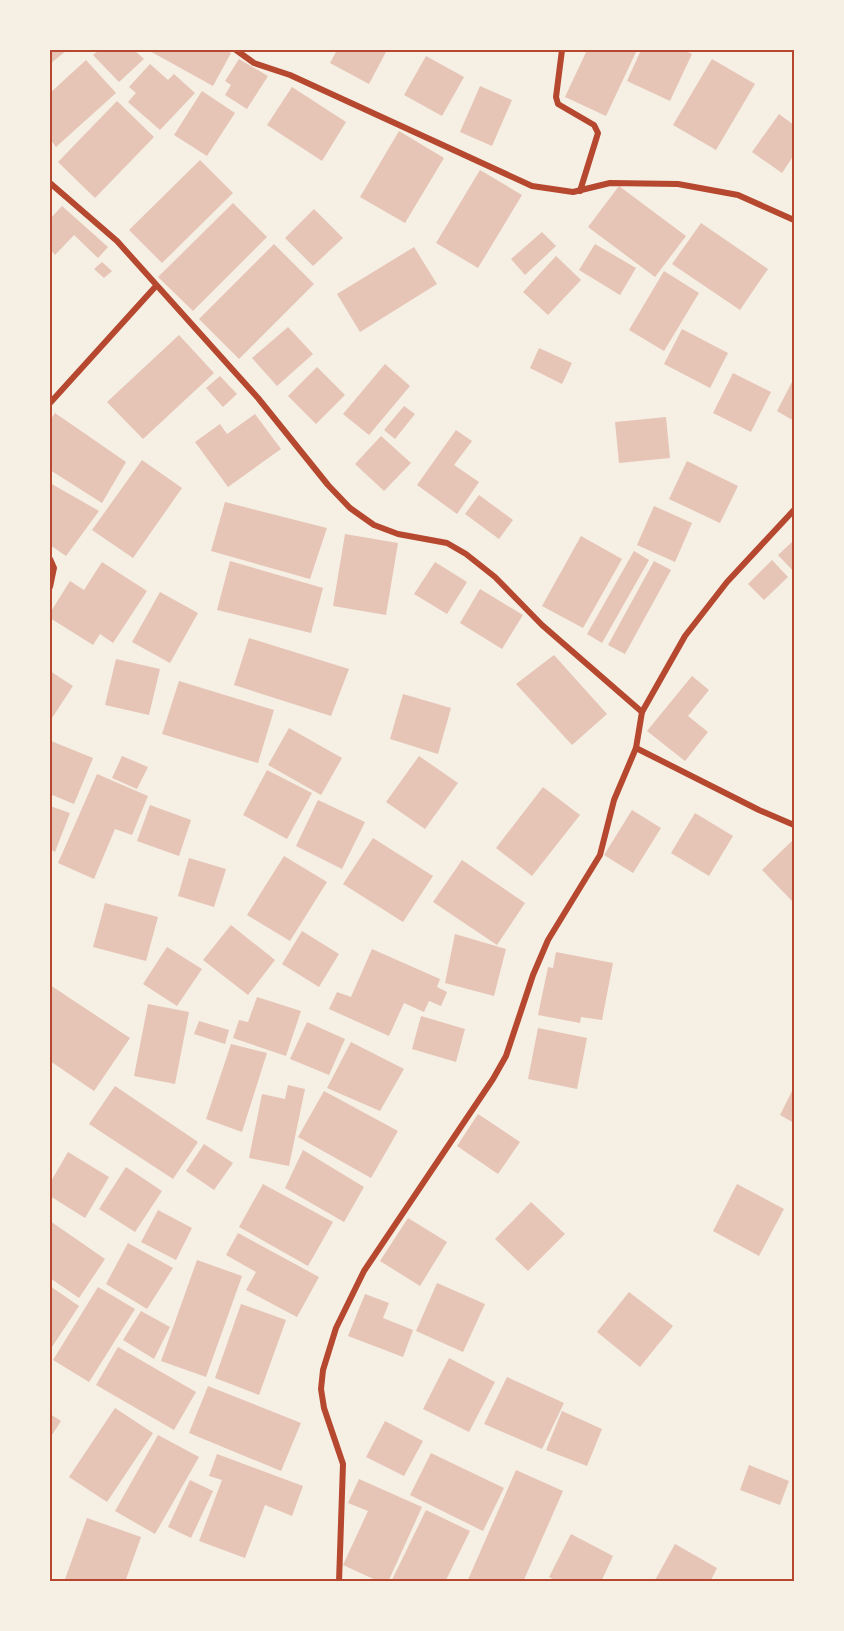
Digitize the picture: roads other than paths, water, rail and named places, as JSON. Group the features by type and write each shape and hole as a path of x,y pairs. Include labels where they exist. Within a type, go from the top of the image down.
{"street":[{"path":"236,50 254,63 290,75 519,181 548,190 580,191 610,183 678,184 738,195 795,220"},
{"path":"562,50 556,97 558,104 594,125 598,133 580,191"},
{"path":"50,183 117,241 258,398 328,485 350,508 374,525 398,534 447,543 466,554 495,577 542,625 642,712"},
{"path":"50,403 156,286"},
{"path":"50,389 58,393"},
{"path":"339,1581 343,1464 328,1423 321,1389 323,1370 336,1328 364,1271 494,1079 506,1056 533,975 548,940 600,855 614,800 636,748 642,712 685,636 728,582 795,510"},
{"path":"50,559 54,568 50,587"},
{"path":"636,748 759,810 795,825"}]}
